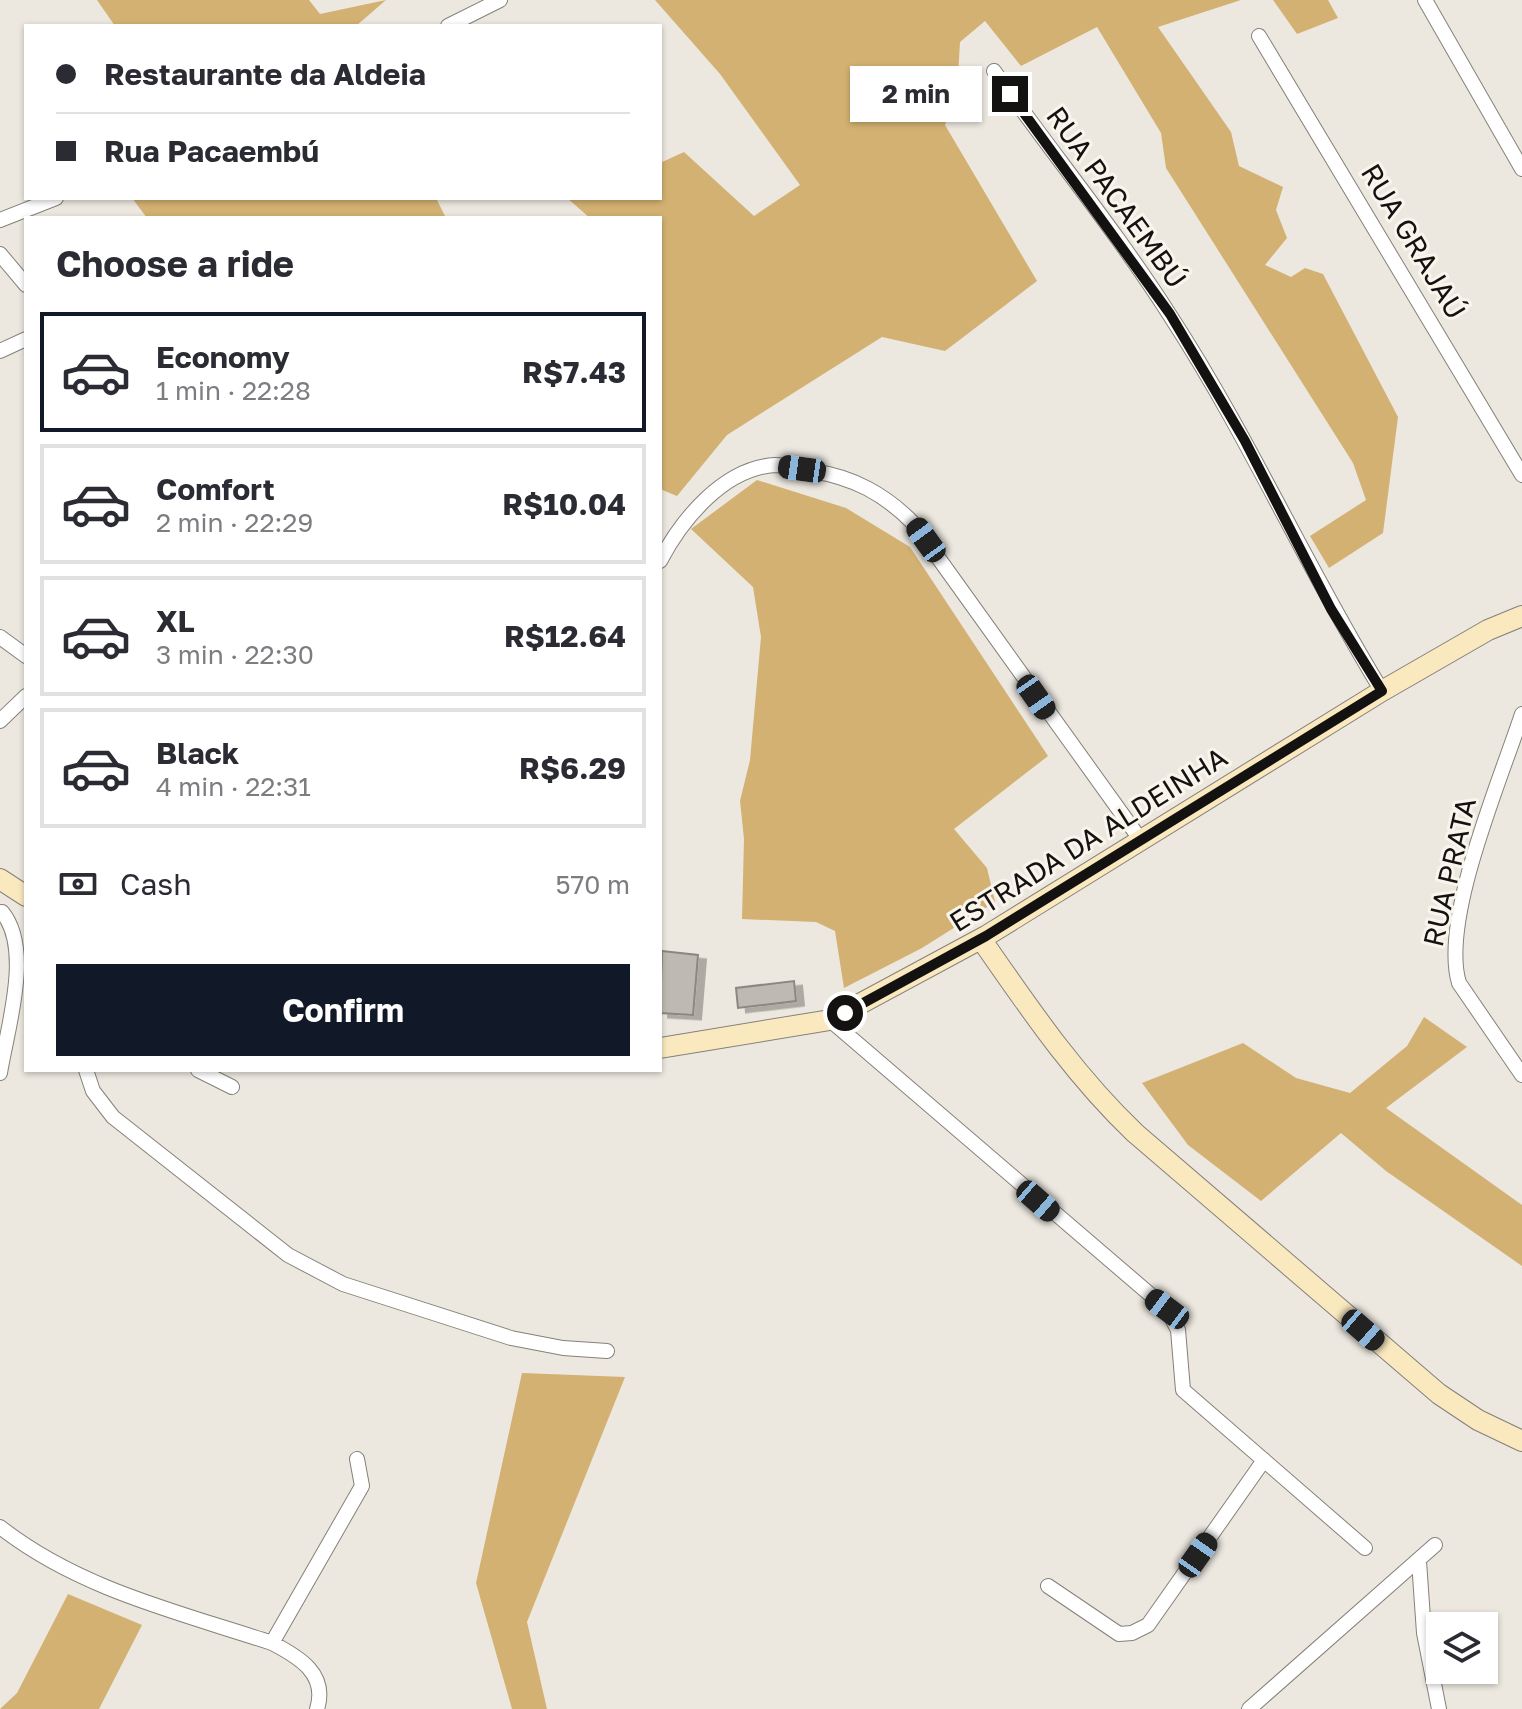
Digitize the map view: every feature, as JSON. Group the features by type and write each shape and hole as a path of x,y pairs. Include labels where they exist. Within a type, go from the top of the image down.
{"street":[{"path":"452,24 500,0"},
{"path":"1425,0 1522,169"},
{"name":"RUA GRAJAÚ","path":"1259,36 1522,475"},
{"name":"RUA PACAEMBÚ","path":"994,71 1170,314 1245,441 1331,609 1382,691"},
{"path":"0,220 51,200"},
{"path":"0,254 24,283"},
{"path":"0,351 24,340"},
{"path":"662,558 686,520 708,497 743,474 775,465 829,473 872,489 914,524 1140,839"},
{"name":"ESTRADA DA ALDEINHA","path":"662,1048 830,1020 981,939 1382,691 1488,630 1522,616"},
{"path":"0,637 24,655"},
{"path":"0,721 24,698"},
{"name":"RUA PRATA","path":"1522,714 1484,819 1458,925 1454,967 1459,983 1522,1075"},
{"path":"0,1073 18,960 16,936 1,911 12,887"},
{"path":"981,939 1054,1045 1093,1092 1135,1133 1439,1394 1478,1420 1522,1441"},
{"path":"830,1020 1167,1309 1178,1330 1183,1390 1365,1548"},
{"path":"87,1072 93,1091 113,1117 288,1255 315,1270 343,1284 511,1338 563,1348 607,1351"},
{"path":"202,1072 232,1087"},
{"path":"272,1643 362,1486 357,1459"},
{"path":"1048,1586 1119,1634 1132,1633 1148,1625 1264,1460"},
{"path":"0,1527 35,1555 78,1576 272,1643 310,1667 319,1692 317,1709"},
{"path":"1249,1709 1435,1545"},
{"path":"1419,1561 1426,1645 1439,1709"}],"shaded area":[{"path":"97,0 309,0 320,14 386,0 358,24 114,24"},
{"path":"655,0 1241,0 1158,27 1231,132 1239,166 1283,187 1276,210 1287,238 1265,265 1291,277 1305,268 1323,274 1398,417 1383,533 1329,568 1310,536 1366,500 1353,463 1166,168 1161,133 1097,27 1021,66 985,21 960,42 957,92 945,125 1037,281 945,351 882,337 727,435 677,496 662,490 662,216 588,216 569,200 662,200 662,162 684,152 754,216 800,185 720,74"},
{"path":"1273,0 1328,0 1338,18 1297,34"},
{"path":"134,200 437,200 445,216 146,216"},
{"path":"757,480 846,508 910,547 1048,756 954,829 987,868 995,902 922,948 844,988 835,931 816,922 742,919 744,839 740,801 750,760 761,637 753,587 691,529"},
{"path":"1424,1017 1467,1047 1386,1108 1522,1205 1522,1266 1386,1171 1341,1133 1261,1201 1188,1145 1142,1083 1243,1043 1296,1078 1350,1093 1407,1046"},
{"path":"522,1373 625,1377 527,1622 547,1709 512,1709 476,1583"},
{"path":"68,1594 142,1625 99,1709 0,1709 17,1693"}],"building":[{"path":"662,951 698,955 693,1015 662,1013"},
{"path":"794,981 796,1001 738,1008 736,988"}],"route":[{"path":"845,1013 951,957 1382,691 1331,609 1245,441 1170,314 1010,94"}]}
